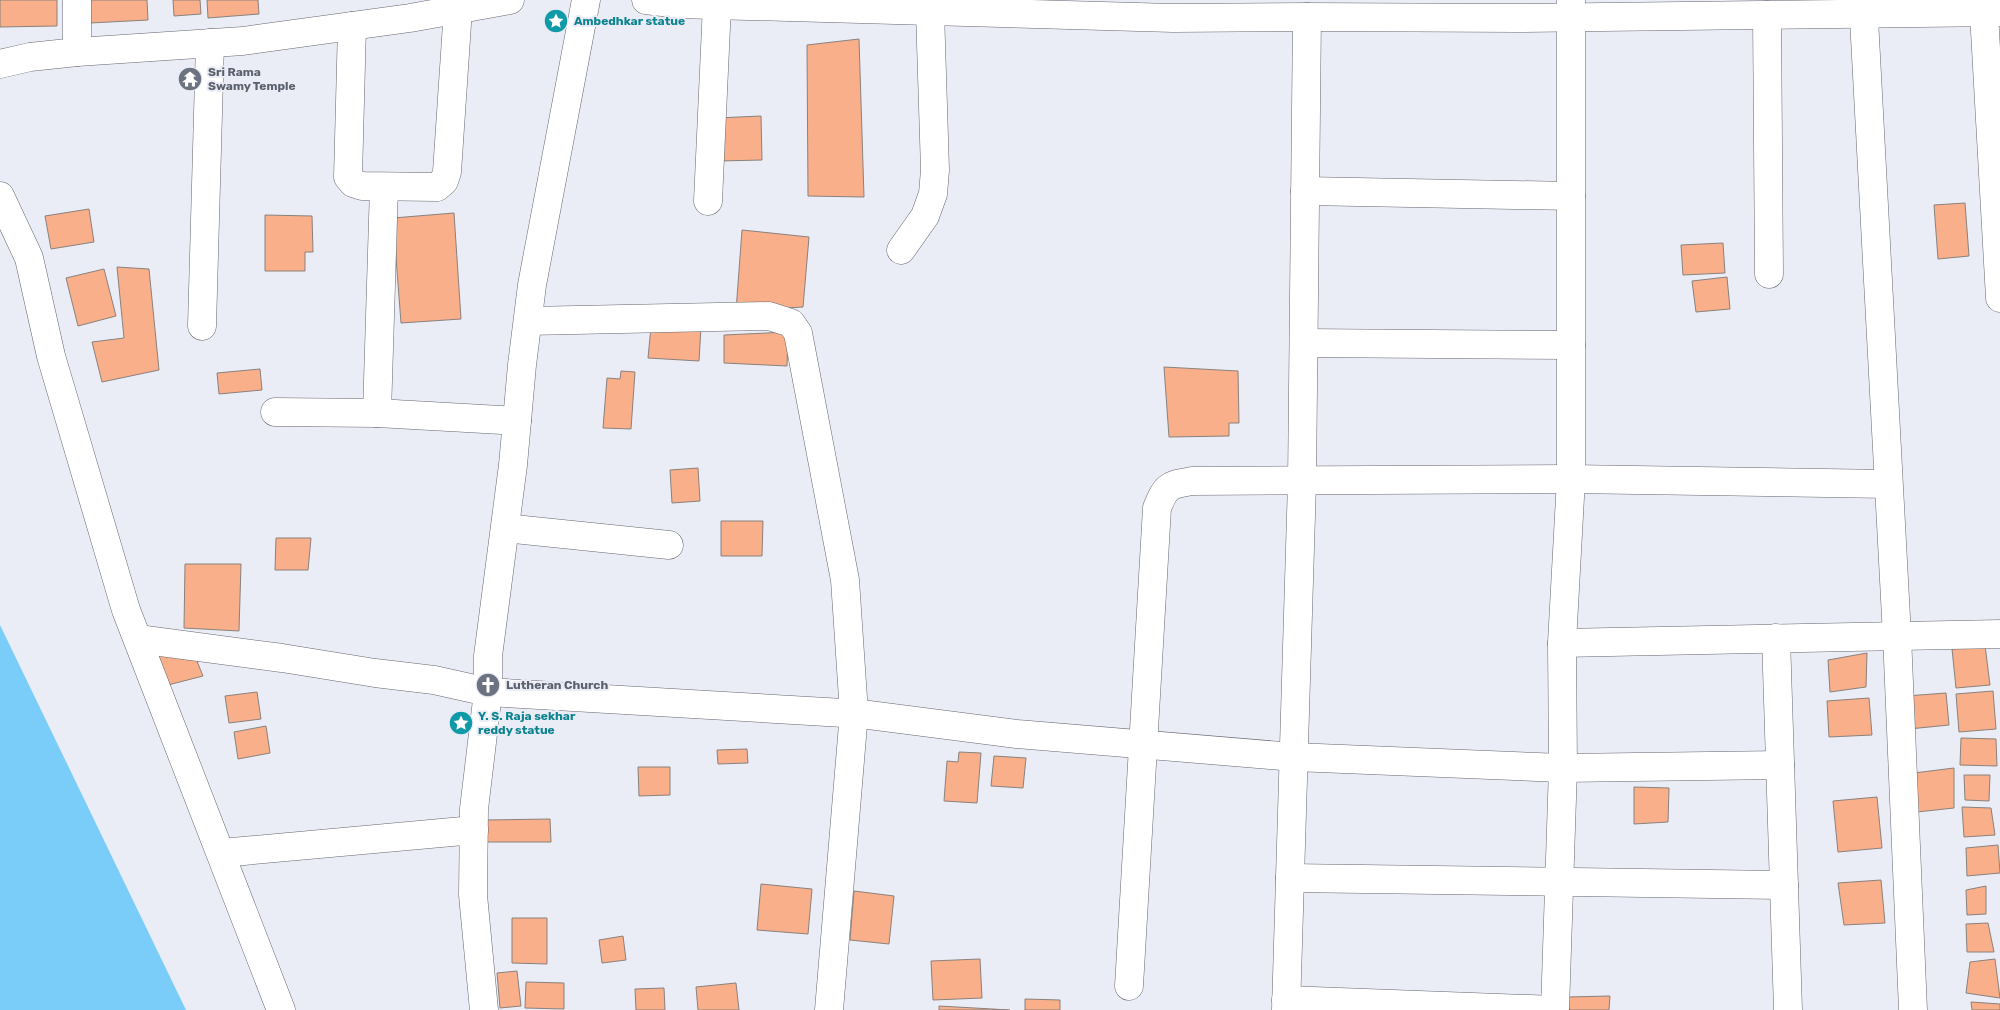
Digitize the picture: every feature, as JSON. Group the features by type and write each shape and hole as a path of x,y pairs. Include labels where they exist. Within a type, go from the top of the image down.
{"street":[{"path":"77,0 77,52"},
{"path":"0,64 30,57 77,52 243,41 352,26 510,0"},
{"path":"484,1010 473,895 474,809 488,692 488,656 505,528 532,286 586,0"},
{"path":"646,0 679,4 930,11 1173,9 1307,17 1422,9 1700,8 1766,15 1863,7 1979,9 2000,298"},
{"path":"708,201 717,5"},
{"path":"1863,7 1897,636 1913,1010"},
{"path":"1307,17 1302,482 1286,1005 1555,1010 1563,768 1562,643 1571,479 1571,8"},
{"path":"352,26 348,177 353,183 362,186 436,187 444,181 447,172 458,9"},
{"path":"901,250 925,216 933,194 935,170 930,11"},
{"path":"1766,15 1769,274"},
{"path":"202,326 210,43"},
{"path":"377,413 384,187"},
{"path":"1305,191 1571,196"},
{"path":"0,196 29,258 51,356 126,610 281,1010"},
{"path":"528,321 769,316 791,322 798,333 807,369 845,580 854,713 829,1010"},
{"path":"1304,343 1571,345"},
{"path":"275,412 377,413 517,421"},
{"path":"1129,986 1157,508 1164,491 1174,484 1192,481 1302,482 1571,479 1888,484"},
{"path":"505,528 669,545"},
{"path":"1562,643 2000,634"},
{"path":"1776,638 1788,1010"},
{"path":"138,640 434,680 488,692 854,713 1017,734 1294,756 1563,768 1780,765"},
{"path":"221,853 474,830"},
{"path":"1290,878 1784,886"}],"water":[{"path":"0,625 186,1010 0,1010"}],"building":[{"path":"0,0 57,0 57,26 0,27"},
{"path":"89,0 147,0 148,20 90,23"},
{"path":"173,0 200,0 201,14 174,16"},
{"path":"207,0 258,0 259,14 208,18"},
{"path":"859,39 864,197 808,196 807,45"},
{"path":"761,116 762,160 719,161 717,118"},
{"path":"1965,203 1969,256 1938,259 1934,205"},
{"path":"89,209 94,242 51,249 45,216"},
{"path":"454,213 461,319 401,323 393,218"},
{"path":"265,215 312,216 313,252 305,252 305,271 265,271"},
{"path":"742,230 809,237 803,307 736,311"},
{"path":"1723,243 1725,273 1683,275 1681,245"},
{"path":"117,267 149,269 159,370 102,382 92,342 124,338"},
{"path":"104,269 116,316 78,326 66,278"},
{"path":"1727,277 1730,309 1696,312 1692,281"},
{"path":"651,327 701,327 699,361 648,358"},
{"path":"788,332 787,366 724,363 724,335"},
{"path":"1164,367 1238,371 1239,423 1229,423 1229,436 1169,437"},
{"path":"260,369 262,390 219,394 217,373"},
{"path":"621,371 635,372 631,429 603,428 607,378 620,379"},
{"path":"698,468 700,501 672,503 670,470"},
{"path":"721,521 763,521 762,556 721,556"},
{"path":"276,538 311,538 308,570 275,570"},
{"path":"185,564 241,564 239,631 184,628"},
{"path":"1985,645 1990,685 1956,688 1952,649"},
{"path":"192,649 203,676 168,685 158,656"},
{"path":"1867,653 1866,687 1830,692 1828,660"},
{"path":"1993,691 1996,729 1959,732 1956,694"},
{"path":"257,692 261,719 229,723 225,696"},
{"path":"1946,693 1949,725 1909,729 1906,696"},
{"path":"1869,698 1872,735 1829,737 1827,701"},
{"path":"266,726 270,753 238,759 234,732"},
{"path":"1961,738 1996,739 1997,766 1960,765"},
{"path":"747,749 748,763 718,764 717,750"},
{"path":"959,752 981,753 977,803 944,801 947,761 958,762"},
{"path":"994,756 1026,758 1023,788 991,786"},
{"path":"638,767 670,767 670,795 639,796"},
{"path":"1954,768 1954,808 1917,812 1914,773"},
{"path":"1964,775 1990,775 1989,801 1965,800"},
{"path":"1634,787 1669,788 1668,822 1634,824"},
{"path":"1877,797 1882,848 1838,852 1833,801"},
{"path":"1962,807 1991,808 1995,835 1964,837"},
{"path":"550,819 551,842 486,842 486,820"},
{"path":"1998,845 2000,873 1967,876 1966,848"},
{"path":"1881,880 1885,923 1844,925 1838,883"},
{"path":"761,884 812,889 808,934 757,930"},
{"path":"1986,886 1986,914 1967,915 1966,890"},
{"path":"854,891 894,896 889,944 850,940"},
{"path":"512,918 547,918 547,964 512,963"},
{"path":"1988,923 1994,952 1967,952 1966,924"},
{"path":"623,936 626,960 602,963 599,940"},
{"path":"980,959 982,998 933,1000 931,961"},
{"path":"1995,959 2000,998 1966,993 1970,962"},
{"path":"517,971 521,1006 500,1008 497,973"},
{"path":"526,982 564,983 564,1009 525,1008"},
{"path":"736,983 739,1010 698,1010 696,987"},
{"path":"664,988 665,1010 636,1010 635,989"},
{"path":"1610,996 1609,1010 1566,1010 1567,997"},
{"path":"1025,999 1060,1000 1060,1010 1025,1010"},
{"path":"1971,1002 2000,1004 2000,1010 1972,1010"},
{"path":"939,1006 1010,1010 939,1010"}],"place":[{"name":"Ambedhkar statue","path":"556,21"},
{"name":"Sri Rama Swamy Temple","path":"190,79"},
{"name":"Lutheran Church","path":"488,685"},
{"name":"Y. S. Raja sekhar reddy statue","path":"461,723"}]}
